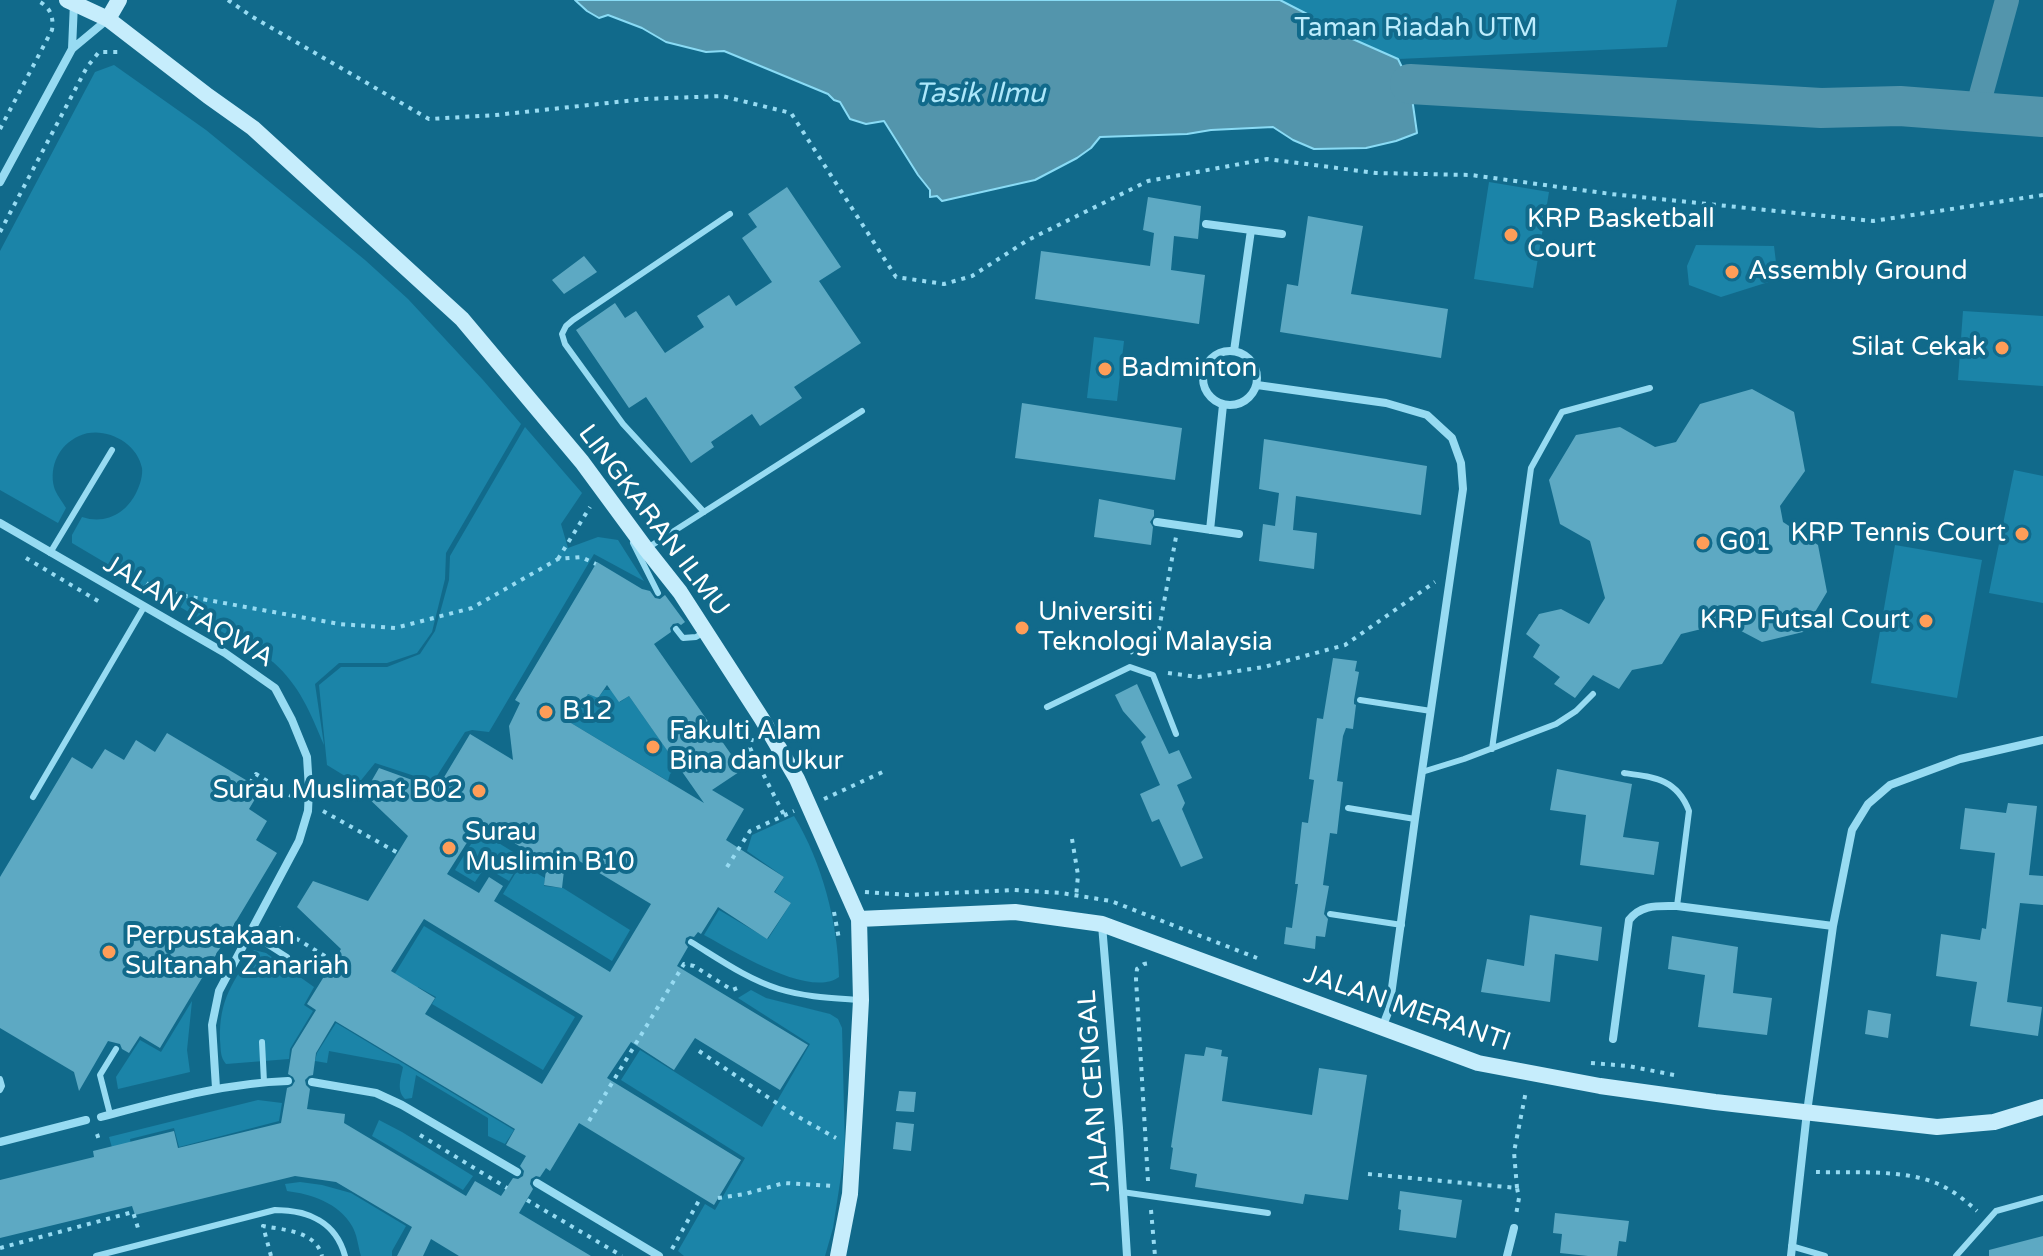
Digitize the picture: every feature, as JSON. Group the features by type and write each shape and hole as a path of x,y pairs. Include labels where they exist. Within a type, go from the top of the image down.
{"street":[{"path":"0,182 72,49 108,19 119,0"},
{"path":"72,1 72,49"},
{"name":"LINGKARAN ILMU","path":"72,1 108,19 253,128 462,319 582,462 680,592 762,719 797,779 859,919 861,1000 853,1146 850,1194 838,1256"},
{"path":"1206,224 1282,234"},
{"path":"1234,351 1251,230"},
{"path":"1234,351 1243,354 1255,367 1257,385 1248,399 1240,404 1223,405 1209,396 1203,373 1206,365 1218,354 1234,351"},
{"path":"1257,385 1386,403 1427,415 1452,438 1461,463 1463,489 1402,925 1389,1010 1382,1028"},
{"path":"1210,530 1223,405"},
{"path":"1157,522 1239,534"},
{"name":"JALAN TAQWA","path":"0,523 225,653 275,688 307,757 308,811 299,841 219,991 212,1025 216,1088"},
{"path":"1791,1256 1799,1171 1833,926 1852,830 1868,804 1890,785 1960,759 2043,740"},
{"path":"1613,1039 1629,920 1636,911 1654,906 1677,906 1833,926"},
{"name":"JALAN MERANTI","path":"859,919 1015,912 1102,924 1478,1063 1530,1074 1700,1100 1937,1127 1994,1122 2043,1107"},
{"name":"JALAN CENGAL","path":"1102,924 1127,1256"},
{"path":"105,1115 216,1088 288,1081"},
{"path":"312,1082 376,1093 517,1172"},
{"path":"0,1142 86,1120"},
{"path":"537,1183 659,1256"},
{"path":"1507,1256 1514,1228"}],"lane":[{"path":"704,512 623,424 565,344 562,334 573,320 730,214"},
{"path":"1492,749 1531,468 1562,412 1650,388"},
{"path":"646,549 862,411"},
{"path":"50,553 112,450"},
{"path":"615,508 658,593"},
{"path":"33,797 144,607"},
{"path":"676,629 683,638 706,632"},
{"path":"1047,707 1130,667 1153,675 1176,734"},
{"path":"1422,772 1556,724 1576,711 1593,694"},
{"path":"1360,700 1431,711"},
{"path":"1624,773 1657,777 1685,799 1689,811 1677,906"},
{"path":"1348,808 1415,819"},
{"path":"1330,914 1402,925"},
{"path":"251,934 287,957"},
{"path":"691,942 750,977 777,988 810,996 861,1000"},
{"path":"262,1042 264,1082"},
{"path":"105,1115 100,1075 116,1049"},
{"path":"0,1079 0,1090"},
{"path":"1122,1192 1268,1213"},
{"path":"1956,1256 1996,1211 2043,1198"},
{"path":"96,1256 275,1210 289,1210 325,1224 340,1240 345,1256"},
{"path":"1791,1246 1825,1256"}],"path":[{"path":"0,129 52,30 53,19 49,11 45,4 36,0"},
{"path":"228,0 429,119 645,99 722,96 791,113 896,277 944,284 972,276 1028,240 1148,181 1267,159 1376,173 1471,175 1611,194 1873,221 2043,195"},
{"path":"0,232 87,67 99,52 122,53"},
{"path":"558,559 595,500"},
{"path":"139,590 145,582 158,591 324,621 395,628 472,608 558,559 581,557 596,564"},
{"path":"26,558 103,604"},
{"path":"1157,640 1173,558"},
{"path":"1153,675 1173,673 1198,677 1264,667 1345,645 1450,571"},
{"path":"727,867 750,831 887,770"},
{"path":"250,783 256,774 289,795"},
{"path":"327,813 398,853"},
{"path":"1072,839 1078,884 1072,920"},
{"path":"279,928 333,961"},
{"path":"1144,1127 1136,979 1137,969 1152,963"},
{"path":"589,1121 684,964 694,966 732,990 750,977"},
{"path":"699,1051 793,1114 853,1146"},
{"path":"1587,1063 1628,1066 1676,1075"},
{"path":"1514,1228 1519,1198 1514,1152 1530,1074"},
{"path":"408,1129 507,1188"},
{"path":"1799,1171 1908,1175 1936,1183 1963,1199 1988,1220"},
{"path":"1368,1174 1517,1188"},
{"path":"718,1198 784,1183 844,1187"},
{"path":"671,1251 701,1197"},
{"path":"527,1200 622,1256"},
{"path":"0,1248 133,1212 138,1228 153,1225"},
{"path":"271,1256 263,1226 304,1234 320,1247 322,1256"}],"green space":[{"name":"Taman Riadah UTM","path":"1280,0 1677,0 1667,47 1398,59 1323,28 1309,15"},
{"path":"114,65 206,130 365,260 408,299 521,424 446,553 445,579 432,632 417,653 387,663 339,663 315,684 324,745 297,690 273,662 72,543 72,535 82,517 107,518 122,511 133,499 142,468 139,458 126,443 108,434 88,433 66,445 57,457 53,471 55,490 66,508 58,523 0,490 0,251 95,72"},
{"name":"KRP Basketball Court","path":"1489,182 1549,192 1533,288 1474,279"},
{"name":"Assembly Ground","path":"1696,245 1774,246 1778,279 1721,297 1689,285 1687,266"},
{"name":"Silat Cekak","path":"1963,311 2043,316 2043,386 1958,380"},
{"name":"Badminton","path":"1094,337 1124,341 1117,401 1087,398"},
{"path":"525,427 582,493 561,524 568,548 598,537 618,540 644,581 594,554 489,732 465,732 433,782 375,763 358,784 327,765 319,685 341,667 387,667 420,654 435,631 449,580 450,556"},
{"name":"KRP Tennis Court","path":"2014,470 2043,476 2043,603 1989,593"},
{"name":"KRP Futsal Court","path":"1895,545 1982,560 1957,698 1871,683"},
{"path":"604,690 611,690 620,702 629,696 679,767 670,774 668,781 571,723 588,694 598,698"},
{"path":"794,816 813,853 832,914 839,977 826,982 810,982 771,970 704,935 719,910 768,939 791,903 775,892 784,877 747,851 752,835"},
{"path":"479,831 523,858 509,881 485,867 475,882 455,870"},
{"path":"521,864 545,878 544,886 563,888 630,930 612,961 503,894"},
{"path":"424,926 575,1017 543,1070 432,1004 436,997 418,987 414,993 391,980"},
{"path":"254,950 266,953 314,987 304,1005 313,1011 290,1049 289,1059 226,1064 221,1050 222,1013 234,982"},
{"path":"751,990 766,998 830,1014 838,1019 842,1028 845,1150 833,1228 825,1256 684,1256 678,1251 705,1204 715,1210 745,1158 621,1080 640,1050 762,1127 810,1044 738,998"},
{"path":"192,1001 187,1050 190,1072 118,1089 116,1077 140,1040 161,1052"},
{"path":"336,1023 514,1130 505,1144 488,1136 488,1118 416,1075 412,1098 405,1099 400,1088 403,1067 399,1064 329,1051 327,1063 315,1061"},
{"path":"258,1100 282,1103 279,1121 179,1147 174,1128 130,1139 131,1146 113,1151 109,1137"},
{"path":"379,1120 473,1176 463,1190 372,1136"},
{"path":"300,1182 351,1193 406,1226 392,1256 361,1256 354,1229 340,1211 315,1197 287,1191 285,1184"}],"water":[{"name":"Tasik Ilmu","path":"575,0 1280,0 1309,15 1323,28 1398,59 1410,84 1417,133 1366,148 1314,149 1273,127 1100,137 1077,158 1035,180 942,201 937,196 930,197 930,190 884,121 866,124 850,119 840,102 828,94 724,51 706,52 666,42 642,28 608,15 599,18"}],"building":[{"path":"787,187 841,267 819,281 861,343 794,387 802,398 760,426 752,414 711,442 714,447 691,463 646,397 629,408 576,330 615,303 625,318 636,311 665,353 704,327 697,316 729,295 736,306 772,282 742,238 757,227 748,214"},
{"path":"1148,197 1201,206 1198,239 1174,236 1171,270 1205,275 1199,324 1035,299 1041,251 1150,266 1154,233 1143,230"},
{"path":"1308,216 1363,226 1351,294 1448,309 1441,358 1280,332 1287,284 1298,286"},
{"path":"584,256 597,272 564,294 552,280"},
{"name":"G01","path":"1752,389 1794,412 1805,471 1780,506 1783,522 1818,545 1827,592 1803,632 1762,642 1726,623 1681,634 1662,664 1632,670 1619,689 1593,675 1575,698 1554,684 1560,677 1533,657 1540,645 1526,634 1539,614 1561,609 1589,624 1605,598 1590,541 1560,524 1549,480 1576,435 1620,427 1655,447 1676,442 1700,404"},
{"path":"1022,403 1182,428 1175,480 1015,458"},
{"path":"1264,439 1427,466 1421,515 1296,496 1293,530 1317,533 1314,569 1259,561 1263,524 1275,526 1279,493 1259,489"},
{"path":"1099,499 1154,510 1150,522 1153,527 1151,545 1094,537"},
{"path":"597,562 650,591 655,598 665,595 685,622 673,624 671,632 654,644 742,770 712,790 744,809 726,840 784,877 774,892 791,903 767,939 718,907 701,934 698,932 694,937 686,938 688,947 677,966 808,1045 780,1090 695,1038 674,1070 631,1042 607,1078 741,1160 714,1205 579,1123 550,1171 546,1168 540,1177 531,1179 533,1189 519,1213 591,1256 459,1256 431,1239 423,1256 397,1256 412,1227 336,1182 295,1176 135,1215 132,1206 0,1238 0,1180 94,1157 93,1151 174,1131 178,1148 281,1123 287,1088 295,1081 288,1074 292,1049 316,1010 307,1004 341,949 297,907 313,881 368,901 408,836 364,794 379,768 437,789 470,734 513,760 509,726 520,703 515,700","holes":["607,685 619,702 629,696 704,803 571,723 588,694 598,698","480,822 547,863 544,885 562,888 566,853 651,904 610,972 494,901 503,886 489,877 479,893 447,874","424,919 583,1016 542,1084 425,1014 435,998 391,971","335,1021 515,1129 506,1145 526,1156 520,1166 523,1176 513,1178 501,1196 475,1181 466,1196 344,1123 345,1114 307,1109 310,1089 305,1080 313,1075 316,1053"]},
{"path":"1333,658 1357,661 1355,671 1359,672 1353,729 1346,728 1343,736 1337,781 1343,782 1337,834 1330,833 1323,885 1329,886 1324,914 1328,919 1325,937 1316,936 1315,949 1284,944 1286,927 1292,928 1302,822 1308,823 1314,780 1309,779 1317,718 1323,719"},
{"path":"1137,684 1169,754 1179,750 1192,778 1177,785 1185,803 1182,809 1203,858 1181,867 1159,819 1152,822 1140,794 1160,785 1141,742 1146,737 1123,711 1115,695"},
{"name":"Perpustakaan Sultanah Zanariah","path":"167,733 261,789 249,809 267,821 256,840 277,853 160,1048 140,1036 129,1053 120,1044 108,1041 79,1091 74,1072 0,1028 0,877 72,757 92,769 105,749 124,760 136,740 155,752"},
{"path":"1557,769 1632,784 1623,837 1659,842 1654,875 1580,865 1586,815 1550,810"},
{"path":"2008,803 2037,806 2029,875 2043,876 2043,905 2020,903 2007,1002 2042,1007 2038,1036 1970,1026 1977,982 1936,976 1941,934 1980,940 1982,928 1986,929 1995,853 1960,849 1965,808 2006,813"},
{"path":"1530,915 1602,927 1598,961 1555,954 1550,1002 1481,992 1487,959 1524,966"},
{"path":"1672,936 1738,947 1733,993 1772,998 1767,1035 1698,1027 1705,975 1668,969"},
{"path":"1868,1010 1891,1014 1888,1038 1865,1034"},
{"path":"1206,1047 1222,1050 1221,1056 1228,1057 1222,1101 1312,1115 1319,1068 1367,1075 1348,1200 1305,1194 1303,1204 1195,1187 1197,1174 1170,1169 1185,1054 1204,1056"},
{"path":"899,1091 916,1092 914,1112 896,1111"},
{"path":"896,1122 914,1124 911,1151 893,1149"},
{"path":"1400,1191 1462,1200 1456,1238 1399,1230"},
{"path":"1555,1213 1629,1221 1626,1242 1619,1241 1617,1256 1560,1253 1562,1234 1553,1233"},
{"path":"2043,1236 2043,1256 1989,1256 1989,1250"}],"waterway":[{"path":"1976,113 2007,0"},
{"path":"1410,84 1821,108 1900,106 2043,117"}],"place":[{"name":"KRP Basketball Court","path":"1511,235"},
{"name":"Assembly Ground","path":"1732,272"},
{"name":"Silat Cekak","path":"2002,348"},
{"name":"Badminton","path":"1105,369"},
{"name":"KRP Tennis Court","path":"2022,534"},
{"name":"G01","path":"1703,543"},
{"name":"KRP Futsal Court","path":"1926,621"},
{"name":"Universiti Teknologi Malaysia","path":"1022,628"},
{"name":"B12","path":"546,712"},
{"name":"Fakulti Alam Bina dan Ukur","path":"653,747"},
{"name":"Surau Muslimat B02","path":"479,791"},
{"name":"Surau Muslimin B10","path":"449,848"},
{"name":"Perpustakaan Sultanah Zanariah","path":"109,952"}]}
